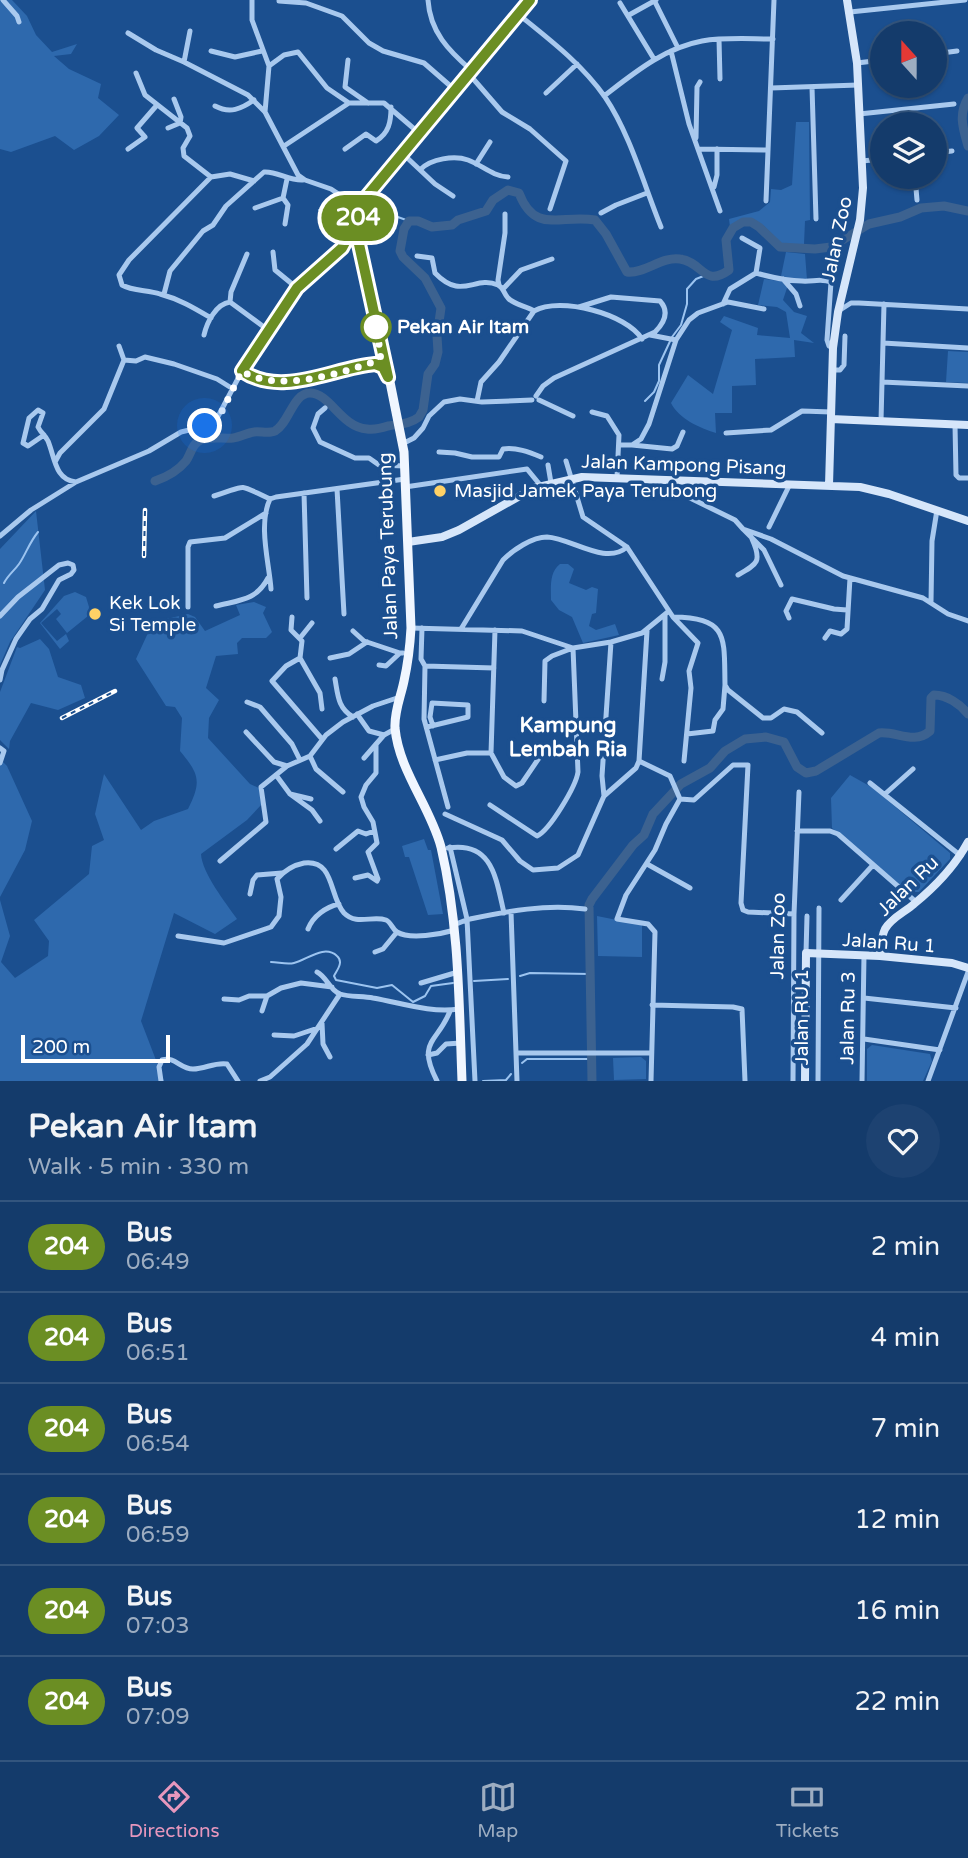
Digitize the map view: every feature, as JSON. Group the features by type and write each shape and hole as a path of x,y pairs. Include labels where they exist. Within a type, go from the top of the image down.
{"main road":[{"path":"388,377 383,367 378,364 290,382 260,380 242,371 297,288 342,248 348,239 352,218 358,207 530,0"},
{"name":"Jalan Zoo","path":"829,485 833,348 838,312 860,220 863,188 857,63 847,0"},
{"name":"Jalan Paya Terubung","path":"358,207 356,226 363,267 402,443 417,628 405,654 396,729 402,757 446,848 455,924 458,972 455,1010 461,1044 462,1081"},
{"path":"342,248 356,248 363,267"},
{"path":"366,365 381,358 378,335"},
{"path":"831,415 881,421 968,425"},
{"name":"Jalan Kampong Pisang","path":"408,542 433,540 459,530 541,486 570,478 617,477 850,486 889,494 968,521"},
{"path":"806,484 813,488 842,489 850,486"},
{"name":"Jalan Ru","path":"880,956 882,936 887,926 916,902 961,856 968,842"},
{"name":"Jalan Zoo","path":"805,1081 806,953"},
{"name":"Jalan Ru 1","path":"806,953 952,963 968,970"}],"street":[{"path":"3,0 18,16 19,22"},
{"path":"252,0 252,20 269,66 265,112"},
{"path":"428,0 434,26 443,43 502,112 530,129 566,161 550,209"},
{"path":"629,15 655,0 678,48"},
{"path":"766,201 774,0"},
{"path":"850,12 965,0"},
{"path":"279,1 306,3 342,16 369,43 383,51 424,63 455,90"},
{"path":"620,3 654,59"},
{"path":"518,14 577,64 604,96 621,127 661,227"},
{"path":"184,62 190,32"},
{"path":"128,33 156,50 248,95 265,112 297,173 305,180"},
{"path":"604,96 654,59 678,48 719,39 773,39"},
{"path":"719,39 720,79"},
{"path":"211,51 235,57 262,51"},
{"path":"671,51 683,103 714,187 720,211"},
{"path":"947,52 957,51"},
{"path":"269,66 284,55 299,52 327,88 349,103"},
{"path":"348,60 345,87 368,103"},
{"path":"857,63 870,61"},
{"path":"546,93 577,64"},
{"path":"136,73 143,91 187,128 190,136 183,148 184,156 211,177"},
{"path":"696,141 697,87 700,82"},
{"path":"771,88 858,85"},
{"path":"812,87 816,219"},
{"path":"173,99 181,117 180,123"},
{"path":"215,106 223,110 236,110 254,100"},
{"path":"284,146 349,103 384,103 419,133"},
{"path":"859,114 954,104"},
{"path":"128,149 145,138 137,128 157,105"},
{"path":"345,149 366,134 377,141 390,123 391,107"},
{"path":"168,128 180,123"},
{"path":"476,164 490,142"},
{"path":"699,149 768,150"},
{"path":"714,187 717,149"},
{"path":"947,152 952,151"},
{"path":"402,153 435,184 453,196"},
{"path":"421,169 428,163 445,159 465,159 496,176 508,177"},
{"path":"862,161 870,160"},
{"path":"164,295 170,271 203,231 213,225 226,206 268,171 287,179 305,180 331,189 358,207"},
{"path":"211,318 180,300 126,288 119,275 130,260 211,177 230,174 254,181"},
{"path":"285,224 288,205 283,198 287,179"},
{"path":"916,189 917,200"},
{"path":"601,214 647,193"},
{"path":"255,208 283,198"},
{"path":"505,214 498,280 511,301 534,311"},
{"path":"742,238 760,248 756,273"},
{"path":"274,252 275,270 297,288"},
{"path":"230,302 231,292 247,254"},
{"path":"417,256 432,258 435,273 449,284 462,288 480,283 501,287 522,270 552,259"},
{"path":"723,304 730,289 756,273 802,282 826,280 831,282 827,340 833,348"},
{"path":"782,279 796,294 800,306"},
{"path":"843,289 850,301 859,303"},
{"path":"477,401 481,382 499,362 534,311 548,305 585,307 611,297 660,301 665,307 665,317 660,328 642,339 554,378 543,386 536,399"},
{"path":"204,335 211,318 223,303 230,302 268,330"},
{"path":"632,445 640,439 649,424 673,340 692,316 731,303 764,309"},
{"path":"838,312 851,303 968,309"},
{"path":"881,421 884,304"},
{"path":"579,307 607,314 629,325 636,329 642,339"},
{"path":"650,335 673,340"},
{"path":"832,370 840,370 844,365 845,336"},
{"path":"883,343 968,348"},
{"path":"55,462 60,453 103,409 124,360 119,346"},
{"path":"124,360 136,361 145,357 174,364 217,379 233,389"},
{"path":"0,536 31,510 76,482 149,451 181,432 214,425 242,371"},
{"path":"882,382 968,386"},
{"path":"402,443 414,438 424,428 429,416 444,402 536,399 573,416"},
{"path":"325,408 318,414 313,428 320,442 355,458 369,458 379,465 405,466"},
{"path":"44,435 28,446 23,443 29,418 38,410 43,413 38,427 44,435 61,476 67,481 76,482"},
{"path":"726,433 771,430 802,411 831,415"},
{"path":"592,412 609,419 619,435 617,477"},
{"path":"955,425 956,475 968,478"},
{"path":"620,445 672,449 677,446 683,432"},
{"path":"500,473 499,457 505,448 518,449 541,457"},
{"path":"439,452 472,457 499,457"},
{"path":"566,461 583,517 627,547 667,614 698,643 689,671 691,688 684,761"},
{"path":"548,465 551,483"},
{"path":"214,496 245,486 270,499 337,489 527,469 541,486"},
{"path":"673,480 674,486 690,498 735,520 764,550 781,585"},
{"path":"769,527 790,484"},
{"path":"337,489 344,614"},
{"path":"304,493 307,598"},
{"path":"270,499 266,513 268,578 271,589"},
{"path":"931,602 932,541 937,510"},
{"path":"188,607 190,542 225,538 266,513"},
{"path":"743,528 850,578 931,602 948,614 968,621"},
{"path":"461,629 503,561 511,552 528,543 547,537 585,547 593,553 618,552 627,547"},
{"path":"738,575 758,560 752,539"},
{"path":"0,615 18,597 60,565 73,565 72,574 59,580 46,603 16,639 0,680"},
{"path":"216,606 260,592 268,578"},
{"path":"825,638 830,631 841,634 845,631 850,578"},
{"path":"789,618 786,611 792,599 847,610"},
{"path":"544,701 545,661 552,656 573,648 611,642 647,631 667,614"},
{"path":"663,679 667,614"},
{"path":"292,617 291,630 300,638 302,644 300,658 320,693 322,709"},
{"path":"673,617 691,617 710,622 722,636 725,685 723,709 715,720 713,731 687,734"},
{"path":"300,638 313,623"},
{"path":"430,727 424,717 425,666 421,659 417,628 522,631 573,648"},
{"path":"495,630 491,753 504,777 516,786 522,783 539,758"},
{"path":"353,631 367,642 405,654"},
{"path":"444,814 502,840 520,861 533,870 564,866 578,855 604,796 636,768 639,761 647,631"},
{"path":"330,659 349,654 367,642"},
{"path":"604,796 602,776 611,642"},
{"path":"490,805 537,836 545,830 572,789 578,772 573,648"},
{"path":"379,665 386,666 405,654"},
{"path":"300,658 286,666 272,681 322,740"},
{"path":"425,666 494,668"},
{"path":"335,679 338,701 345,712 355,715 369,731 384,735"},
{"path":"725,685 763,718 771,718 784,709 797,712 822,733"},
{"path":"220,861 265,823 260,789 287,766 310,756 334,727 384,701 400,696"},
{"path":"247,702 260,707 292,744 300,760"},
{"path":"430,727 468,717 468,705 431,704 430,727 435,760 448,807"},
{"path":"364,758 384,735 396,729"},
{"path":"246,732 274,762 287,766"},
{"path":"355,877 369,875 378,880 368,852 377,844 373,822 361,797 366,785 376,774 376,744"},
{"path":"0,748 4,751 0,763"},
{"path":"435,760 467,753 491,753"},
{"path":"310,756 316,769 342,792"},
{"path":"639,761 670,776 680,799 647,864 626,895 617,919 648,924 655,932 651,1081"},
{"path":"680,799 694,800 733,765 747,764 741,903 743,910 794,914"},
{"path":"885,794 913,769"},
{"path":"276,775 290,794 312,810 320,821"},
{"path":"870,783 961,856"},
{"name":"Jalan Zoo","path":"793,1081 794,914 799,792"},
{"path":"290,794 311,799"},
{"path":"336,849 358,831 366,834 374,831"},
{"path":"797,831 834,832 916,902"},
{"path":"475,1081 466,920 446,848 468,847 492,865 507,912 517,1081"},
{"path":"250,894 257,875 282,873 303,863 319,865 332,882 343,912 362,921 387,921 397,932 417,936 442,934 466,920 507,912 552,907 585,909"},
{"path":"647,864 690,888"},
{"path":"841,901 873,865"},
{"path":"178,936 224,943 271,927 279,916 281,897 276,882 282,873"},
{"path":"308,929 316,916 339,904"},
{"name":"Jalan RU 1","path":"818,1081 819,908"},
{"path":"806,953 807,916"},
{"path":"375,952 383,949 397,932"},
{"name":"Jalan Ru 3","path":"862,1081 864,955"},
{"path":"928,1081 968,970"},
{"path":"317,972 325,976 332,988 340,994 380,999 421,1009 455,1010"},
{"path":"421,983 458,972"},
{"path":"793,978 806,978"},
{"path":"224,999 267,996 281,988 300,983 332,988"},
{"path":"260,1081 270,1077 307,1044 340,994"},
{"path":"262,1011 267,996"},
{"path":"864,998 956,1008"},
{"path":"652,1005 741,1008 744,1013 745,1081"},
{"path":"437,1081 428,1055 430,1043 455,1010"},
{"path":"274,1035 294,1036 320,1025"},
{"path":"320,1025 323,1044 330,1057"},
{"path":"863,1039 940,1050"},
{"path":"428,1055 437,1053 446,1044 461,1044"},
{"path":"516,1053 651,1053"},
{"path":"161,1081 159,1066 162,1060 167,1058 193,1069 227,1064 238,1081"}],"shaded area":[{"path":"0,0 12,0 27,16 36,35 52,52 77,44 71,54 54,56 69,69 101,84 98,98 119,115 99,136 74,150 55,136 11,152 0,149"},
{"path":"796,122 809,122 810,220 805,221 804,244 781,244 764,226 746,219 730,227 729,219 759,211 770,202 771,189 781,190 792,185"},
{"path":"786,252 805,254 807,280 790,279 783,300 794,312 807,316 801,333 814,343 794,340 795,357 755,359 756,385 732,386 732,413 715,413 716,433 690,422 679,414 671,403 688,375 713,394 732,330 720,322 724,316 758,328 757,335 790,338 786,312 777,307 758,305 764,279 780,281"},
{"path":"948,351 968,352 968,383 946,382"},
{"path":"36,511 45,590 10,642 0,665 0,549"},
{"path":"560,564 568,564 574,569 569,583 586,590 592,587 598,589 596,613 592,614 589,626 596,630 615,624 619,635 583,643 572,617 559,610 551,600 552,576"},
{"path":"75,592 86,597 88,616 67,633 56,619 61,614 57,609 41,623 57,641 66,634 69,641 60,649 40,623 64,596"},
{"path":"254,602 266,607 263,613 272,632 266,638 242,638 237,643 238,654 216,656 206,688 219,700 209,718 208,738 250,784 259,788 262,804 247,820 201,854 210,879 237,919 215,934 174,913 141,1021 164,1081 0,1081 0,900 10,936 1,962 15,978 48,956 49,941 34,920 89,874 92,846 104,840 95,814 104,774 141,830 154,821 188,809 197,784 195,772 180,751 182,718 175,707 166,706 136,659 153,622 188,614 195,617 205,631 240,615 236,605"},
{"path":"40,639 49,649 58,677 81,685 85,698 58,710 31,703 10,741 9,749 0,740 0,692 17,647"},
{"path":"0,759 7,766 32,821 25,850 0,897"},
{"path":"850,775 873,788 950,853 950,859 919,892 909,892 832,828 831,798"},
{"path":"424,839 428,850 431,850 443,914 428,915 409,857 405,857 402,846"},
{"path":"597,916 642,925 642,957 598,956"},
{"path":"872,1045 930,1054 932,1061 923,1081 867,1081 867,1049"},
{"path":"641,1057 646,1061 646,1079 614,1080 613,1058"}],"waterway":[{"path":"968,98 962,116 968,146"},
{"path":"155,481 179,468 201,440 275,431 304,394 317,394 350,423 367,429 378,429 419,417 423,410 428,374 435,364 438,352 441,308 425,278 400,251 404,229 409,221 418,221 432,227 452,225 458,220 486,211 493,200 508,190 519,193 525,206 541,218 595,220 627,272 667,260 680,259 714,276 729,270 726,240 733,228 743,222 751,222 759,227 780,247 815,249 831,247 869,224 900,217 921,208 944,206 968,211"},
{"path":"319,210 348,216"},
{"path":"363,214 395,216 409,221"},
{"path":"645,401 654,392 659,381 659,365 672,337 681,325 687,304 687,289 696,279 706,275"},
{"path":"4,583 38,532"},
{"path":"592,1081 589,905 633,845 644,835 653,814 681,784 710,768 725,751 745,739 766,737 784,742 797,767 806,773 816,771 879,733 912,737 924,735 930,731 931,698 934,695 953,701 968,714"},
{"path":"271,962 291,964 321,952 332,953 340,961 334,976 336,980 377,988 392,985 413,1002 425,996 431,986 453,983"},
{"path":"520,976 530,973 591,974"},
{"path":"474,981 508,979"},
{"path":"522,1063 527,1059 591,1059"},
{"path":"483,1081 506,1080 511,1074"}],"railway":[{"path":"144,556 145,510"},
{"path":"62,718 115,691"}],"bus line":[{"name":"204","path":"354,212 348,239 342,248 297,288 242,371 260,380 290,382 378,364 385,369 388,377 357,235 358,207 530,0"}],"place":[{"name":"Pekan Air Itam","path":"376,327"},
{"name":"Masjid Jamek Paya Terubong","path":"440,491"},
{"name":"Kek Lok Si Temple","path":"95,614"}],"district":[{"name":"Kampung Lembah Ria","path":"568,737"}],"route":[{"path":"205,426 216,423 242,371 254,379 290,382 376,361 381,358 376,327"}]}
